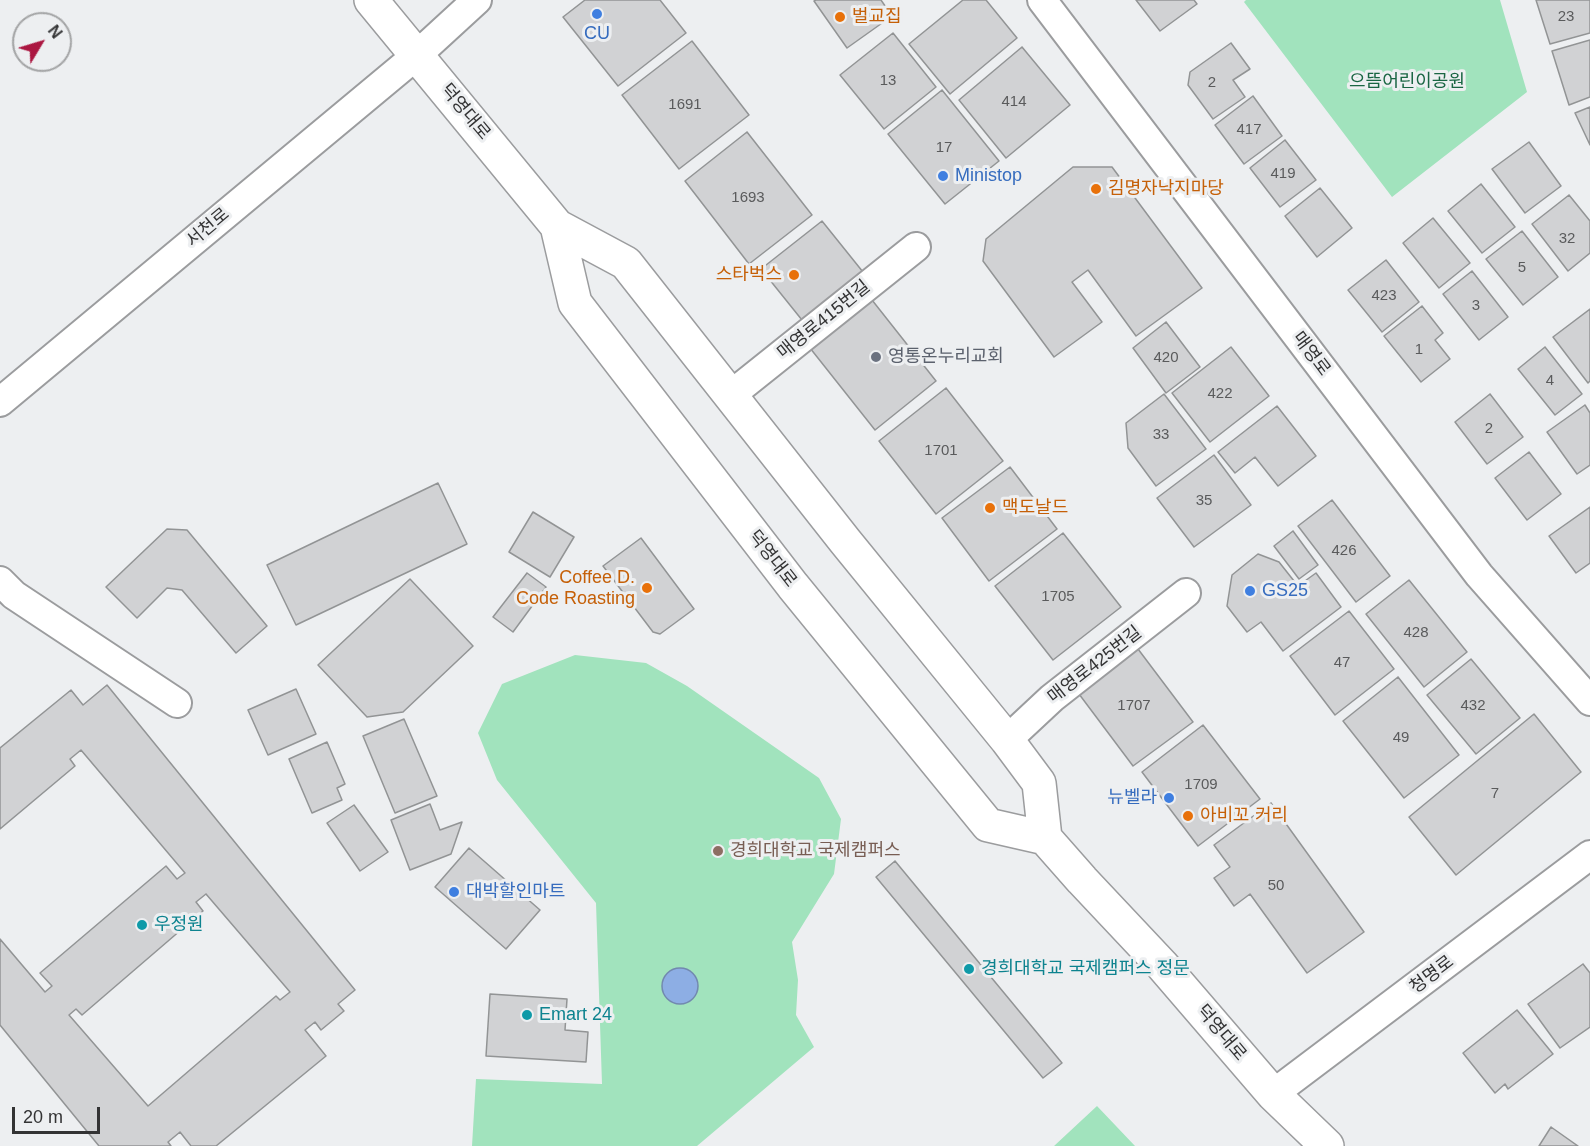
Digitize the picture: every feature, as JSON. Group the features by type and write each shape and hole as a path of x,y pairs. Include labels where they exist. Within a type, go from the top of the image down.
{"main road":[{"name":"덕영대로","path":"371,0 557,226 626,262 1039,783 1045,838 1162,965 1273,1094 1327,1146"},
{"name":"덕영대로","path":"557,226 576,303 793,586 988,825 1045,838"}],"street":[{"name":"서천로","path":"0,402 417,55 477,0"},
{"name":"매영로","path":"1042,0 1479,575 1590,701"},
{"name":"매영로415번길","path":"732,394 916,247"},
{"path":"0,581 14,595 177,703"},
{"name":"매영로425번길","path":"1007,740 1052,698 1186,593"},
{"name":"청명로","path":"1273,1094 1590,855"}],"green space":[{"name":"으뜸어린이공원","path":"1246,0 1500,0 1527,92 1392,197 1244,2"},
{"path":"575,655 646,663 687,686 819,778 841,819 834,874 792,942 798,980 796,1015 814,1047 697,1146 472,1146 476,1079 602,1084 596,903 497,780 478,733 502,684"},
{"path":"1097,1106 1135,1146 1054,1146"}],"water":[{"path":"680,968 692,974 698,986 692,998 680,1004 668,998 662,986 668,974"}],"building":[{"path":"585,0 660,0 686,33 618,86 563,17"},
{"path":"881,0 892,16 847,48 814,1"},
{"path":"963,0 986,0 1017,38 950,94 909,44"},
{"path":"1136,0 1194,0 1197,4 1160,31"},
{"path":"1536,0 1590,0 1590,33 1550,44"},
{"path":"893,33 936,87 884,129 840,75"},
{"path":"1590,40 1590,97 1569,105 1552,51"},
{"path":"692,41 749,115 679,169 622,95"},
{"path":"1231,43 1250,69 1233,80 1245,97 1213,119 1188,85 1190,72"},
{"path":"1022,47 1070,105 1006,158 959,100"},
{"path":"942,90 999,161 945,204 888,134"},
{"path":"1253,96 1282,136 1244,164 1215,125"},
{"path":"1590,107 1590,145 1575,113"},
{"path":"747,132 812,215 749,264 685,181"},
{"path":"1285,140 1316,180 1280,207 1250,168"},
{"path":"1529,142 1561,186 1525,213 1492,169"},
{"path":"1073,167 1112,167 1202,288 1136,336 1088,270 1072,282 1102,322 1054,357 983,261 986,239"},
{"path":"1481,184 1515,227 1482,253 1448,211"},
{"path":"1320,188 1352,228 1317,257 1285,216"},
{"path":"1569,195 1590,221 1590,253 1568,271 1532,224"},
{"path":"1433,218 1470,263 1439,288 1403,243"},
{"path":"822,221 867,277 806,325 761,269"},
{"path":"1522,231 1558,277 1523,305 1486,259"},
{"path":"1386,260 1419,302 1382,332 1348,290"},
{"path":"1472,271 1508,317 1479,340 1443,294"},
{"path":"872,300 936,381 875,430 810,348"},
{"path":"1422,306 1443,333 1435,340 1450,359 1421,382 1384,336"},
{"path":"1590,309 1590,381 1588,383 1553,337"},
{"path":"1166,322 1200,367 1166,393 1133,348"},
{"path":"1231,347 1269,396 1210,442 1172,393"},
{"path":"1545,347 1582,394 1555,415 1518,369"},
{"path":"946,388 1003,461 936,514 879,441"},
{"path":"1164,394 1206,449 1156,486 1128,448 1126,423"},
{"path":"1490,394 1523,437 1487,464 1455,422"},
{"path":"1585,405 1590,413 1590,465 1577,474 1547,432"},
{"path":"1277,406 1316,456 1278,486 1255,457 1235,473 1218,452"},
{"path":"1529,452 1561,494 1527,520 1495,478"},
{"path":"1214,455 1251,505 1194,547 1157,498"},
{"path":"1010,467 1057,529 989,581 942,518"},
{"path":"438,483 467,544 296,625 267,565"},
{"path":"1332,500 1390,576 1356,602 1298,526"},
{"path":"1590,507 1590,563 1576,573 1549,536"},
{"path":"533,512 574,537 550,577 509,552"},
{"path":"167,529 187,530 267,626 236,653 182,590 167,588 137,618 106,587"},
{"path":"1293,531 1318,565 1299,579 1274,546"},
{"path":"1063,533 1121,607 1053,660 995,586"},
{"path":"641,538 694,609 660,634 653,632 603,566"},
{"path":"1258,554 1279,562 1298,586 1316,573 1341,607 1283,651 1261,622 1247,632 1227,606 1232,575"},
{"path":"527,573 546,587 513,632 493,617"},
{"path":"410,579 473,646 403,712 367,717 318,665"},
{"path":"1409,580 1467,652 1424,687 1366,614"},
{"path":"1349,611 1394,669 1335,715 1290,656"},
{"path":"1135,645 1193,722 1133,766 1076,690"},
{"path":"1471,659 1520,718 1476,754 1427,695"},
{"path":"1398,677 1459,755 1404,798 1343,721"},
{"name":"우정원","path":"107,685 355,990 338,1004 344,1011 321,1030 315,1022 305,1030 326,1056 216,1146 191,1146 180,1132 168,1142 171,1146 99,1146 0,1025 0,939 45,992 52,986 40,973 166,866 177,879 185,873 81,750 70,759 75,766 0,829 0,748 71,690 83,705","holes":["206,894 290,992 280,1000 276,996 148,1106 69,1015 76,1009 82,1015 203,911 196,902"]},
{"path":"296,689 316,734 268,755 248,710"},
{"path":"1534,714 1581,772 1456,875 1409,817"},
{"path":"404,719 437,796 395,813 363,736"},
{"path":"1203,725 1260,799 1198,846 1142,772"},
{"path":"327,742 345,784 337,788 342,800 312,813 289,759"},
{"path":"1271,803 1364,932 1307,973 1250,894 1234,906 1214,878 1230,867 1214,845"},
{"path":"430,804 440,830 462,822 451,854 410,870 391,820"},
{"path":"354,805 388,852 360,871 327,823"},
{"path":"469,848 540,910 506,949 435,887"},
{"name":"경희대학교 국제캠퍼스 정문","path":"895,861 1062,1063 1043,1078 876,877"},
{"path":"1583,964 1590,973 1590,1027 1560,1048 1528,1004"},
{"name":"Emart 24","path":"490,994 567,999 565,1030 588,1032 586,1062 486,1056"},
{"path":"1517,1010 1553,1054 1508,1089 1505,1084 1495,1093 1463,1053"},
{"path":"1551,1127 1578,1146 1539,1146"}],"place":[{"name":"CU","path":"597,14"},
{"name":"벌교집","path":"840,17"},
{"name":"Ministop","path":"943,176"},
{"name":"김명자낙지마당","path":"1096,189"},
{"name":"스타벅스","path":"794,275"},
{"name":"영통온누리교회","path":"876,357"},
{"name":"맥도날드","path":"990,508"},
{"name":"Coffee D. Code Roasting","path":"647,588"},
{"name":"GS25","path":"1250,591"},
{"name":"뉴벨라","path":"1169,798"},
{"name":"아비꼬 커리","path":"1188,816"},
{"name":"경희대학교 국제캠퍼스","path":"718,851"},
{"name":"대박할인마트","path":"454,892"},
{"name":"우정원","path":"142,925"},
{"name":"경희대학교 국제캠퍼스 정문","path":"969,969"},
{"name":"Emart 24","path":"527,1015"}]}
